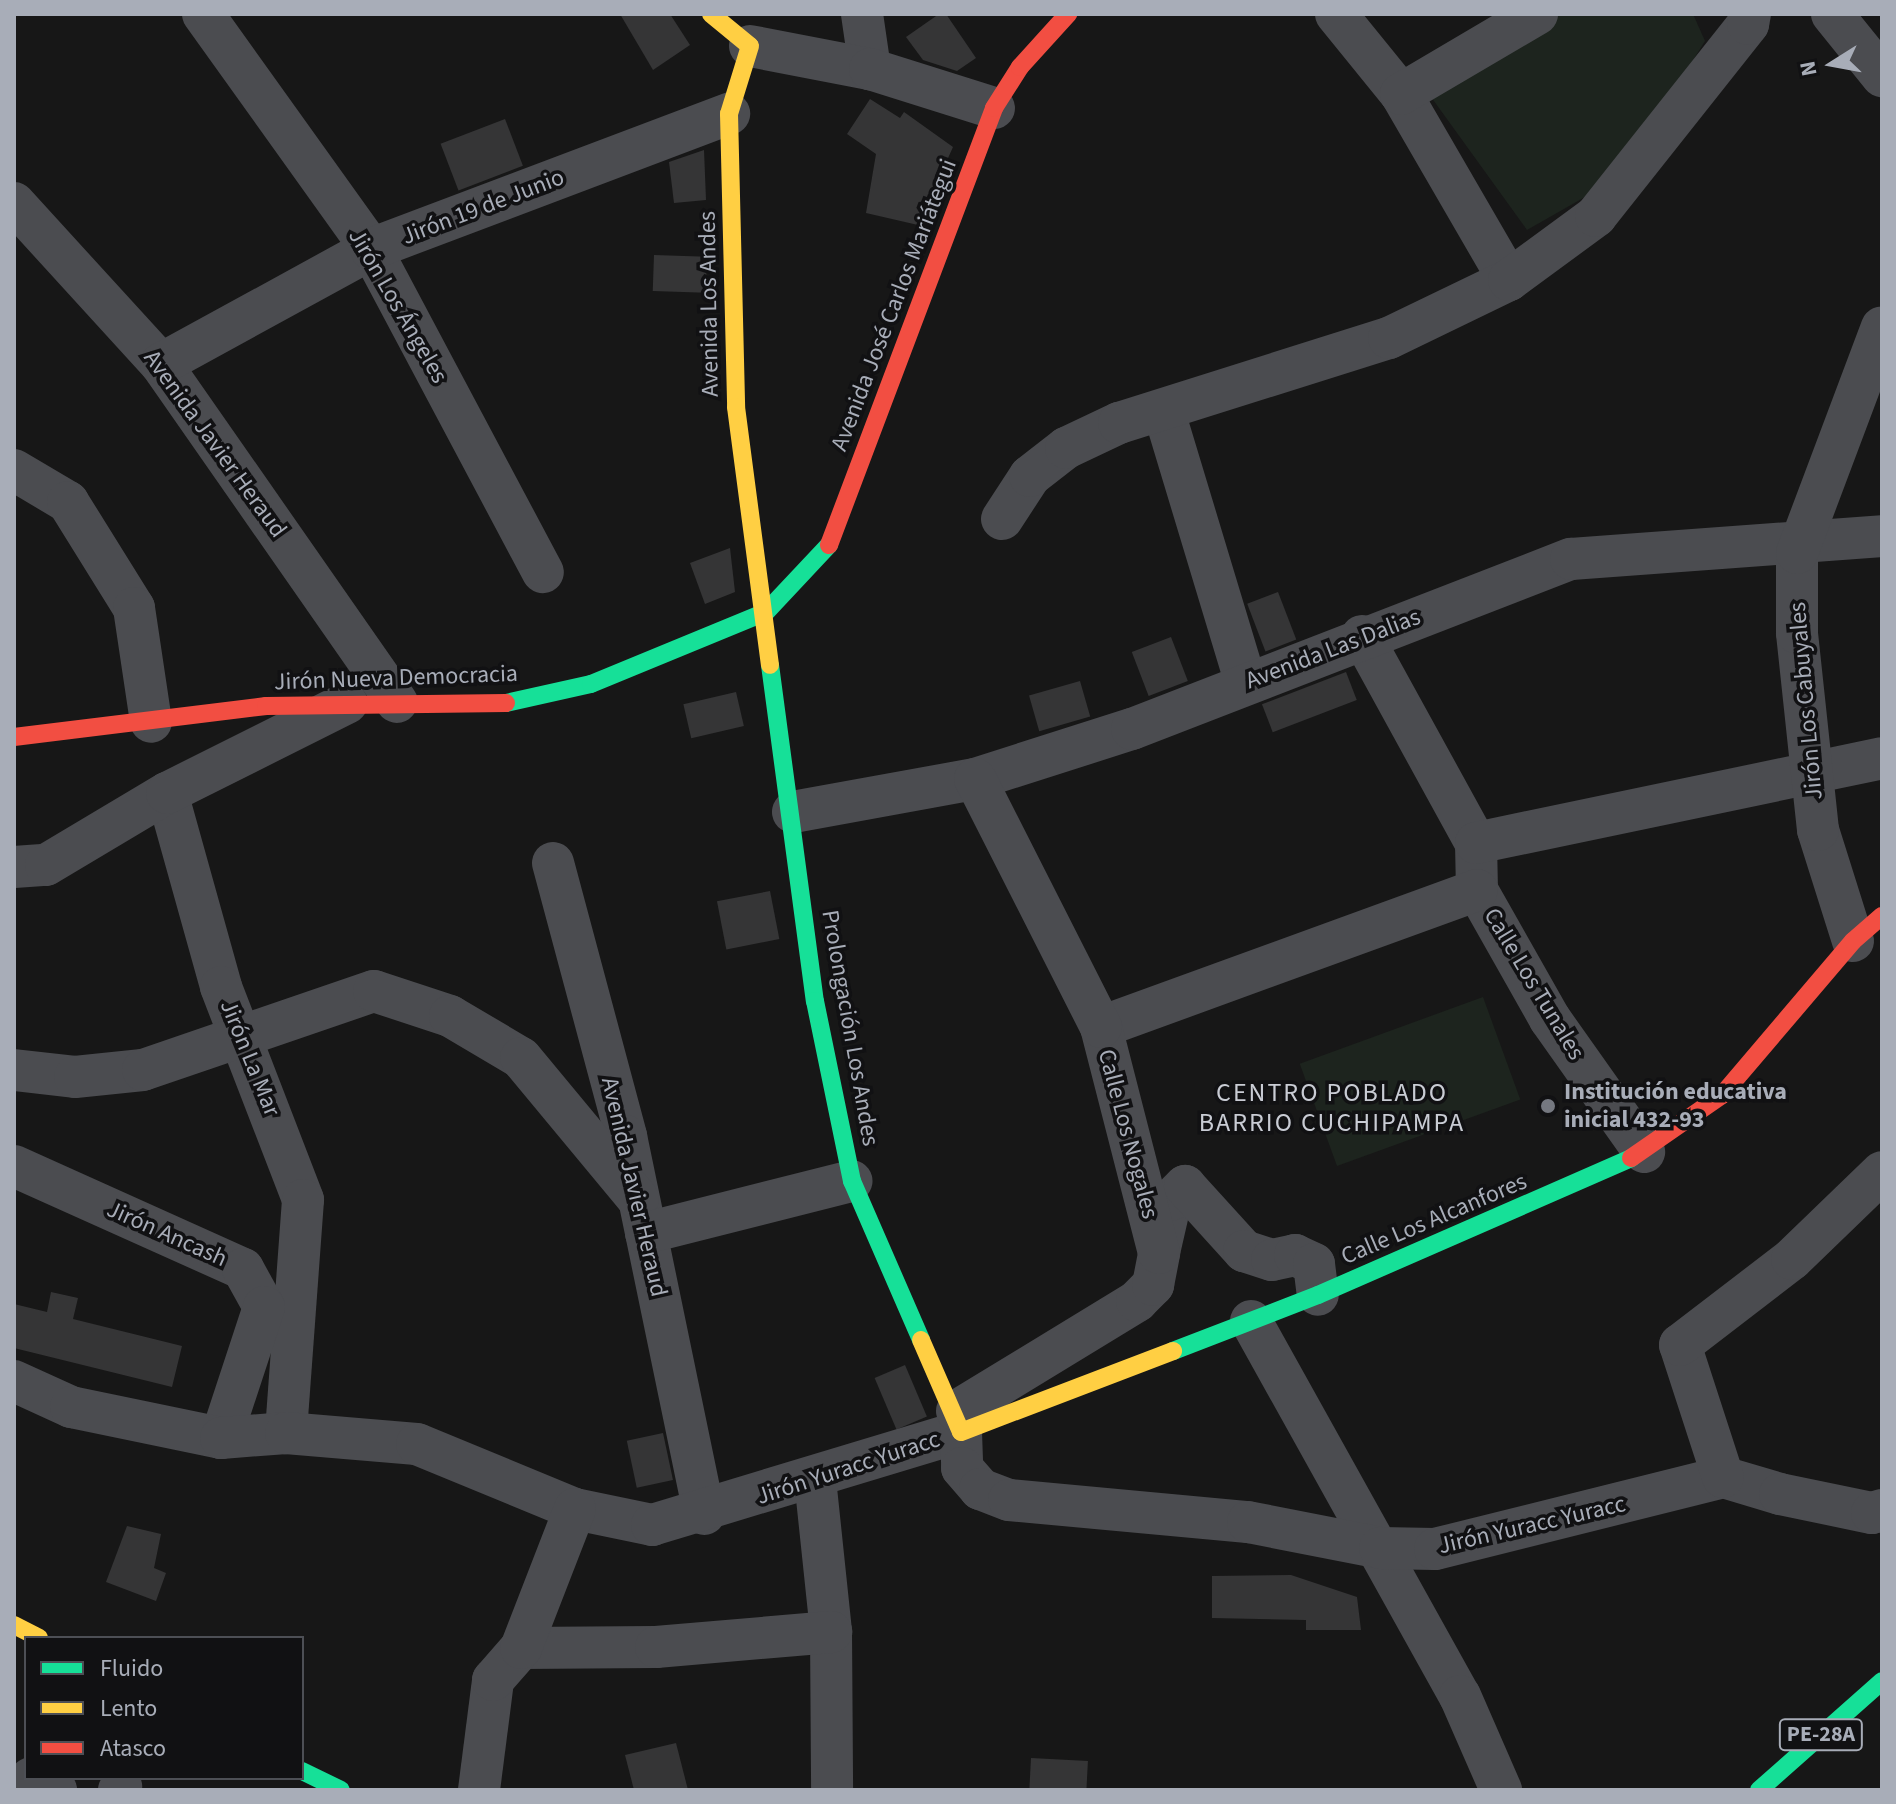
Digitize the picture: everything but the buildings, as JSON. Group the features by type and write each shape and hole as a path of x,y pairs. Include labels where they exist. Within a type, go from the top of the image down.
{"main road":[{"path":"711,14 750,46"},
{"name":"Avenida José Carlos Mariátegui","path":"766,612 831,543 994,108 1020,67 1068,14"},
{"name":"Avenida Los Andes","path":"750,46 729,114 736,407 766,612"},
{"name":"Jirón Nueva Democracia","path":"14,737 347,703 507,703 591,684 766,612"},
{"name":"Prolongación Los Andes","path":"766,612 815,1001 852,1181 959,1422"},
{"name":"Calle Los Alcanfores","path":"959,1422 1318,1295 1644,1152 1722,1095 1867,928"},
{"path":"14,1625 35,1636"},
{"name":"PE-28A","path":"1759,1790 1882,1681"},
{"path":"304,1772 341,1790"}],"street":[{"name":"Jirón Los Ángeles","path":"203,14 371,249 543,572"},
{"path":"862,14 870,69"},
{"path":"1336,14 1401,94 1509,280"},
{"path":"1401,94 1537,14"},
{"path":"1002,519 1030,476 1066,448 1119,423 1164,412 1389,338 1509,280 1596,216 1748,24 1750,14"},
{"path":"1843,18 1882,76"},
{"path":"750,46 870,69 994,108"},
{"name":"Jirón 19 de Junio","path":"161,364 371,249 729,114"},
{"name":"Avenida Javier Heraud","path":"14,203 161,364 397,702"},
{"name":"Jirón Los Cabuyales","path":"1867,928 1818,830 1797,633 1802,538 1882,327"},
{"path":"1164,412 1246,683"},
{"path":"14,470 68,502 134,608 151,722"},
{"name":"Avenida Las Dalias","path":"793,812 975,779 1132,729 1362,636 1571,559 1802,538 1882,536"},
{"name":"Calle Los Tunales","path":"1362,636 1476,843 1477,890 1550,1019 1644,1152"},
{"path":"14,867 46,865 167,793 347,703"},
{"path":"1476,843 1882,758"},
{"name":"Calle Los Nogales","path":"959,1422 1137,1301 1153,1285 1159,1253 1101,1027 975,779"},
{"name":"Jirón La Mar","path":"167,793 221,987 243,1032 303,1200 291,1325 286,1433"},
{"name":"Avenida Javier Heraud","path":"553,863 642,1216 704,1514"},
{"path":"1101,1027 1477,890"},
{"path":"14,1070 75,1077 143,1070 243,1032 374,991 450,1016 521,1058 642,1216 852,1181"},
{"name":"Jirón Ancash","path":"14,1166 243,1269 264,1307 221,1438"},
{"path":"1723,1477 1680,1345 1792,1259 1882,1172"},
{"path":"1159,1253 1171,1200 1185,1186 1244,1251 1272,1260 1295,1255 1314,1264 1318,1295"},
{"path":"1251,1321 1460,1696 1501,1790"},
{"name":"Jirón Yuracc Yuracc","path":"14,1381 71,1407 221,1438 286,1433 417,1444 575,1509 652,1525 704,1514 815,1479 959,1422 962,1468 980,1489 1009,1500 1248,1522 1380,1548 1435,1549 1723,1477 1795,1497 1882,1510"},
{"path":"815,1479 831,1632 832,1790"},
{"path":"479,1790 493,1680 521,1648 575,1509"},
{"path":"521,1648 656,1647 831,1632"},
{"path":"34,1780 56,1790"}],"shaded area":[{"path":"1546,14 1693,14 1705,41 1620,177 1527,230 1426,90"},
{"path":"1483,997 1520,1099 1337,1166 1300,1064"}],"traffic: fast":[{"path":"506,703 591,684 766,612 829,545"},
{"path":"770,665 815,1001 852,1181 921,1340"},
{"path":"1173,1351 1318,1295 1631,1158"},
{"path":"1759,1790 1882,1681"},
{"path":"304,1772 341,1790"}],"traffic: slow":[{"path":"711,14 750,46 729,114 736,407 770,665"},
{"path":"921,1340 961,1432 1173,1351"},
{"path":"14,1625 35,1636"}],"traffic: jam":[{"path":"829,545 994,108 1020,67 1068,14"},
{"path":"14,737 266,706 506,703"},
{"path":"1631,1158 1722,1095 1853,941 1882,916"}],"place":[{"name":"Institución educativa inicial 432-93","path":"1548,1106"}],"district":[{"name":"CENTRO POBLADO BARRIO CUCHIPAMPA","path":"1332,1108"}]}
